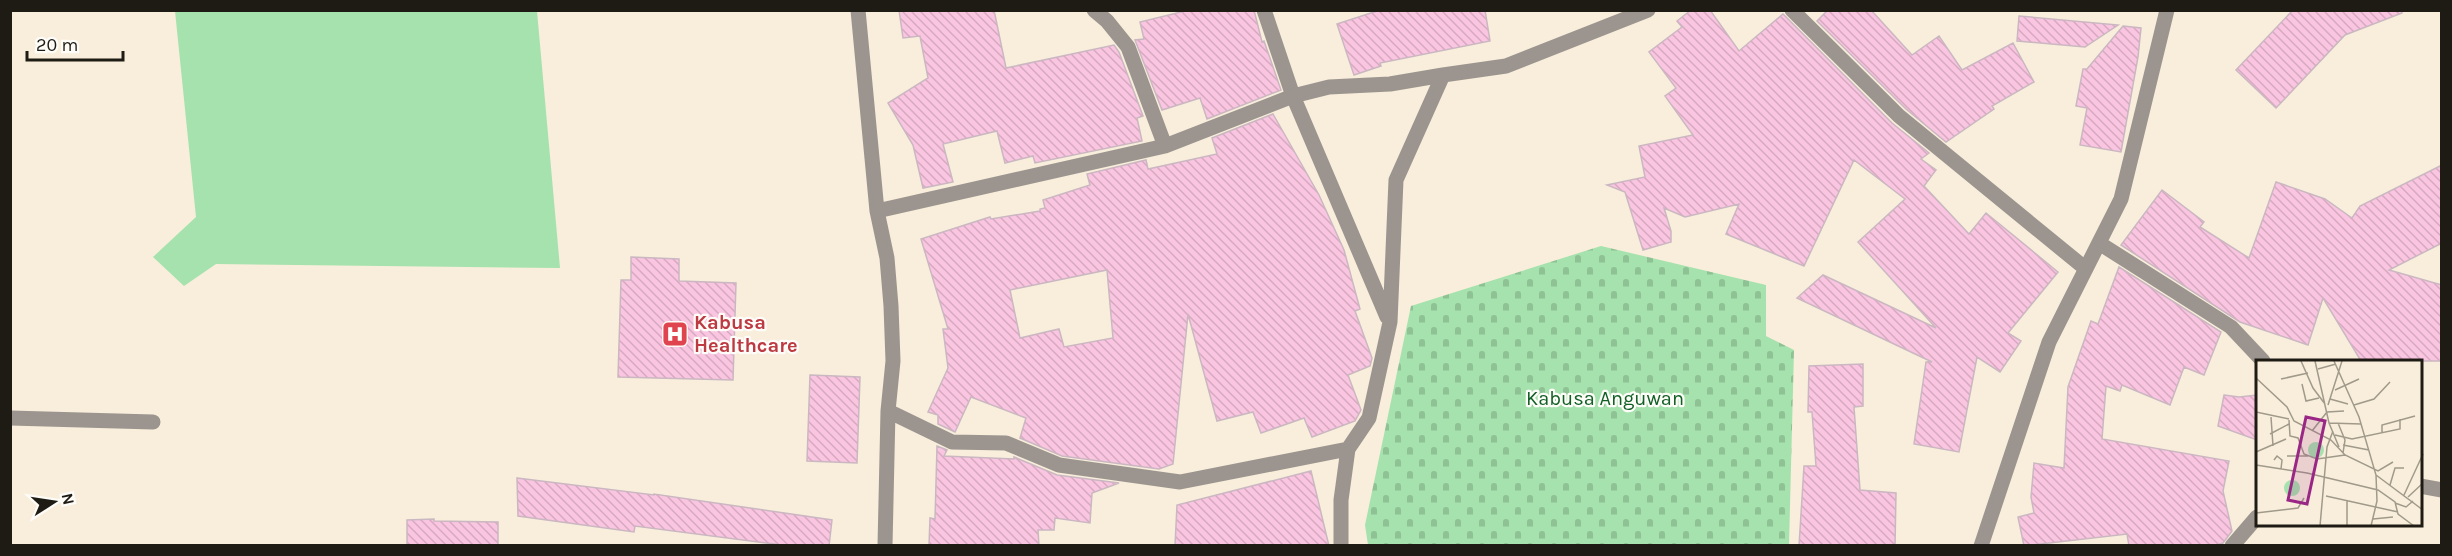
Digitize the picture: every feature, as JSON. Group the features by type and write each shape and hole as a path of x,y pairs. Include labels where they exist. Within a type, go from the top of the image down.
{"street":[{"path":"858,10 877,211 887,258 891,306 893,361 888,411 885,546"},
{"path":"1094,10 1107,21 1128,47 1165,146"},
{"path":"1264,10 1293,96 1390,322"},
{"path":"877,211 1165,146 1293,96 1329,87 1390,84 1506,66 1648,10"},
{"path":"1792,10 1899,116 2086,269"},
{"path":"1981,546 2049,342 2121,199 2167,10"},
{"path":"1341,546 1341,500 1348,449 1370,418 1390,322 1396,180 1443,75"},
{"path":"2098,243 2231,327 2262,360"},
{"path":"888,411 952,442 1006,443 1059,465 1180,482 1348,449"},
{"path":"10,418 153,422"},
{"path":"2422,486 2442,490"},
{"path":"2232,546 2256,518"}],"green space":[{"path":"175,11 537,11 560,268 216,264 184,286 153,257 196,217"},
{"name":"Kabusa Anguwan","path":"1601,246 1766,285 1766,336 1794,350 1789,545 1368,545 1365,525 1411,306"}],"building":[{"path":"899,10 994,10 1006,68 1114,45 1119,52 1143,116 1137,118 1142,141 1035,163 1033,156 1005,163 997,131 943,144 953,182 923,188 913,145 888,103 928,78 920,36 903,38"},
{"path":"1189,10 1254,10 1262,42 1264,41 1281,90 1207,119 1200,98 1162,110 1135,40 1144,39 1140,22"},
{"path":"1380,10 1485,10 1490,41 1380,63 1381,66 1354,75 1337,24"},
{"path":"1691,10 1710,10 1739,51 1783,14 1892,123 1929,153 1921,159 1936,170 1924,186 1969,234 1986,213 2058,272 2008,333 2021,341 2000,372 1977,357 1959,452 1914,444 1926,362 1932,362 1797,298 1823,275 1936,328 1858,242 1905,199 1854,160 1804,266 1726,234 1739,204 1685,217 1664,208 1671,231 1671,242 1643,250 1625,192 1607,185 1645,177 1639,146 1693,135 1665,96 1676,88 1649,52 1682,27 1677,21"},
{"path":"1828,10 1871,10 1912,55 1939,36 1962,70 2013,43 2034,82 1992,106 1994,109 1946,142 1906,109 1817,21"},
{"path":"2293,10 2402,10 2402,13 2345,35 2276,108 2236,70"},
{"path":"2019,16 2118,25 2085,47 2017,41"},
{"path":"2123,26 2141,28 2121,152 2080,145 2087,108 2076,106 2083,69 2087,69"},
{"path":"1273,114 1319,195 1344,250 1360,309 1355,311 1372,358 1370,366 1348,375 1361,410 1355,421 1312,437 1304,418 1261,433 1253,412 1217,421 1188,314 1173,464 1159,469 1062,456 1020,438 1026,418 971,397 955,432 938,424 938,415 928,412 948,368 943,329 948,329 921,239 990,217 991,219 1040,211 1045,208 1043,200 1090,185 1087,174 1146,160 1148,169 1217,154 1212,138","holes":["1107,270 1113,338 1064,347 1059,329 1020,338 1010,290"]},
{"path":"2442,165 2442,243 2389,270 2442,285 2442,361 2360,360 2323,298 2308,345 2240,322 2121,245 2162,190 2204,222 2200,227 2249,258 2276,182 2325,199 2352,218 2360,206"},
{"path":"631,257 679,259 679,281 736,283 733,380 618,377 621,280 631,280"},
{"path":"2119,267 2221,332 2204,375 2184,367 2170,405 2122,385 2120,391 2106,386 2102,439 2229,461 2223,491 2232,531 2223,543 2214,546 2129,546 2127,534 2024,546 2018,517 2034,513 2031,497 2034,463 2064,468 2068,387 2091,321 2098,324"},
{"path":"1863,364 1863,406 1854,407 1860,490 1896,493 1895,546 1799,546 1804,466 1816,466 1812,412 1808,412 1809,366"},
{"path":"810,375 860,377 857,463 807,461"},
{"path":"2224,395 2239,397 2256,395 2256,440 2218,426"},
{"path":"937,446 947,450 944,456 1014,459 1014,457 1057,475 1119,483 1092,493 1090,523 1055,518 1054,530 1038,530 1039,546 929,546 930,518 935,519"},
{"path":"1311,471 1329,546 1175,546 1177,505"},
{"path":"517,478 654,494 832,520 829,546 790,546 635,526 634,532 518,516"},
{"path":"434,519 434,521 498,522 498,546 407,546 407,520"}],"place":[{"name":"Kabusa Healthcare","path":"675,334"}]}
